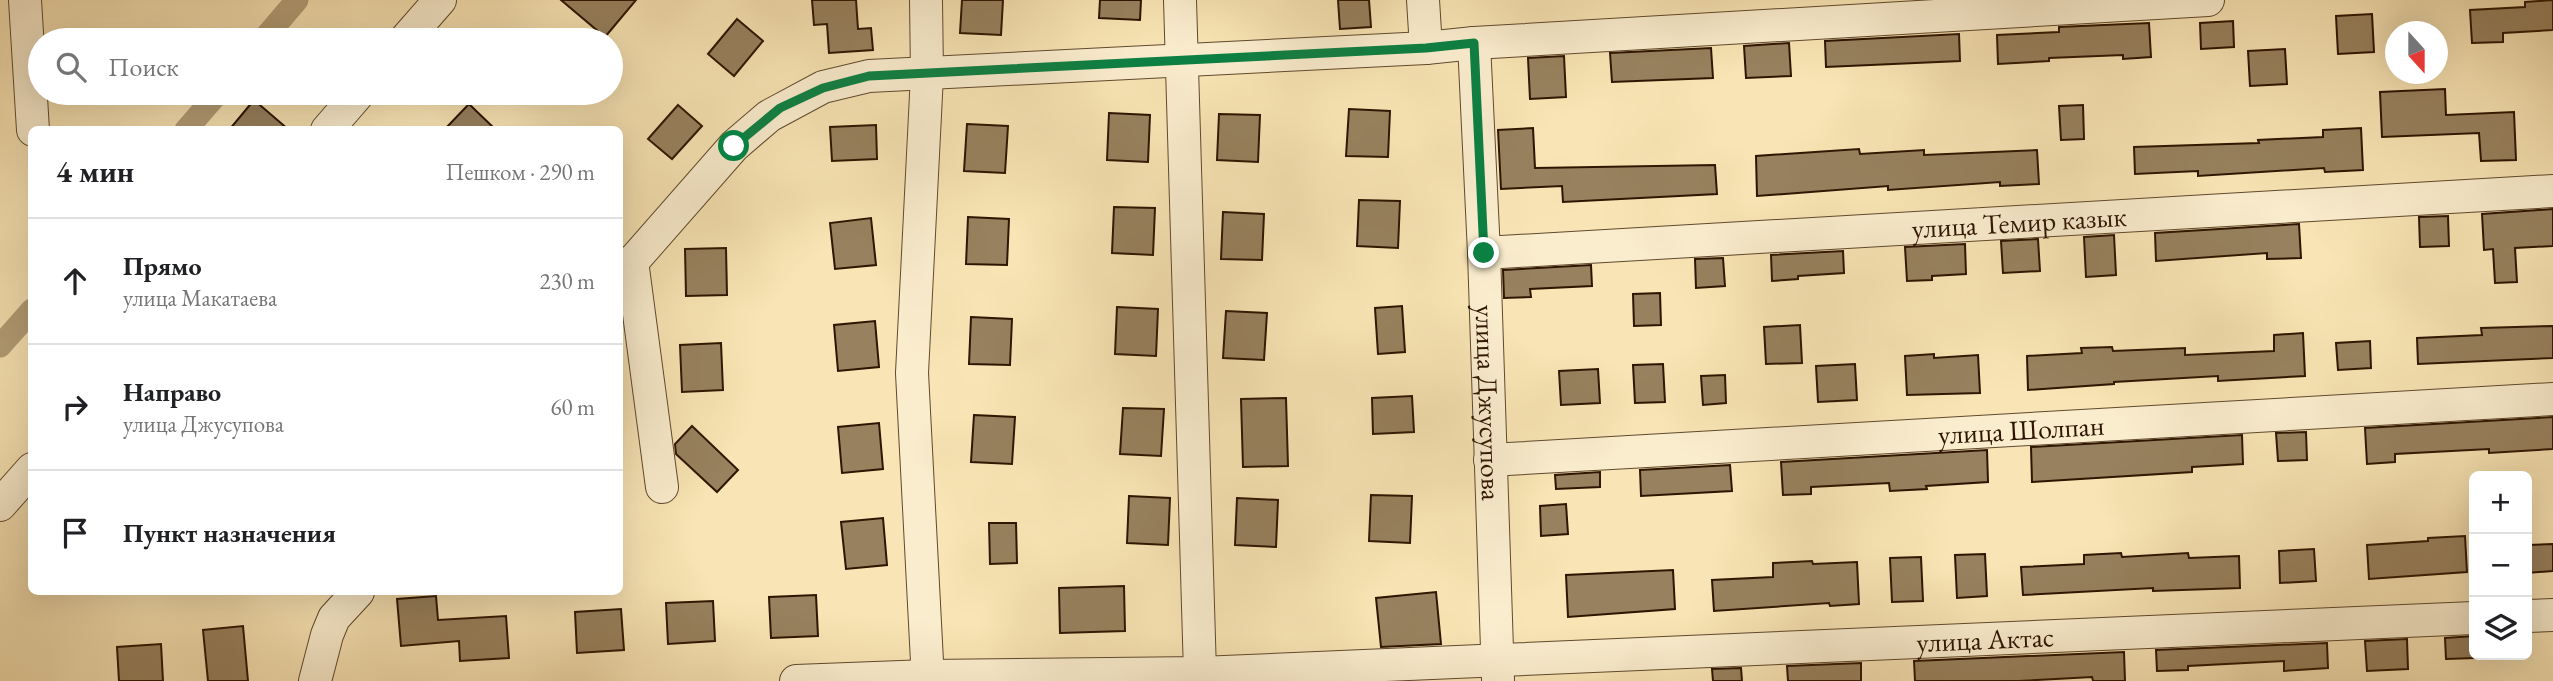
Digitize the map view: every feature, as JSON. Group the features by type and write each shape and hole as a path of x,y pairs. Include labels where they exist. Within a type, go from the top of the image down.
{"street":[{"path":"26,0 28,37"},
{"path":"416,28 440,0"},
{"path":"926,0 927,75 912,373 927,678"},
{"path":"1180,0 1200,673"},
{"path":"1423,0 1426,48"},
{"path":"662,487 626,268 734,146 780,108 823,88 869,76 1426,48 2208,0"},
{"name":"улица Джусупова","path":"1474,43 1484,253 1497,670"},
{"path":"32,105 33,126"},
{"path":"330,126 349,105"},
{"name":"улица Темир казык","path":"1484,253 2553,191"},
{"name":"улица Шолпан","path":"1490,460 2553,399"},
{"path":"0,505 28,474"},
{"path":"315,681 334,618 355,595"},
{"path":"2532,616 2553,615"},
{"name":"улица Актас","path":"796,681 1497,670 2469,618"}],"building":[{"path":"561,0 636,0 613,28 594,28"},
{"path":"812,0 856,0 858,29 871,28 873,50 829,53 827,24 814,25"},
{"path":"962,0 1003,0 1001,35 960,33"},
{"path":"1100,0 1141,0 1140,20 1099,18"},
{"path":"1338,0 1369,0 1371,27 1340,29"},
{"path":"2553,0 2553,30 2503,33 2503,42 2472,43 2470,10 2525,7 2525,2"},
{"path":"2372,14 2374,52 2338,54 2336,16"},
{"path":"737,19 763,41 734,76 708,54"},
{"path":"2233,21 2234,47 2201,49 2200,23"},
{"path":"2149,23 2151,57 2123,59 2123,55 2049,58 2049,61 1998,64 1997,35 2059,32 2059,27"},
{"path":"1959,34 1960,61 1826,67 1825,41"},
{"path":"1789,43 1791,76 1746,78 1744,46"},
{"path":"1711,48 1713,78 1612,82 1610,53"},
{"path":"2285,49 2287,84 2250,86 2248,51"},
{"path":"1564,56 1566,97 1530,99 1528,58"},
{"path":"2445,89 2446,115 2514,112 2516,160 2481,161 2479,133 2382,137 2380,92"},
{"path":"250,105 260,105 284,126 232,126"},
{"path":"470,105 492,126 448,126"},
{"path":"678,105 702,126 672,159 648,139"},
{"path":"2083,105 2084,139 2061,140 2059,106"},
{"path":"1349,109 1390,111 1388,157 1346,156"},
{"path":"1109,113 1150,115 1148,162 1107,160"},
{"path":"1219,114 1260,115 1258,162 1217,160"},
{"path":"967,124 1008,126 1005,173 964,171"},
{"path":"876,125 877,159 832,161 830,127"},
{"path":"1533,128 1535,168 1715,165 1717,194 1563,202 1562,186 1501,189 1498,130"},
{"path":"2361,128 2363,170 2325,172 2324,168 2198,176 2198,171 2135,174 2134,147 2259,143 2258,140 2323,137 2323,130"},
{"path":"1859,149 1860,154 1924,150 1924,155 2037,150 2039,184 2000,186 2000,182 1888,190 1888,186 1757,196 1756,156"},
{"path":"1359,200 1400,201 1398,248 1357,246"},
{"path":"1114,207 1155,208 1153,255 1112,253"},
{"path":"2553,209 2553,246 2515,248 2517,282 2495,283 2493,249 2484,250 2482,214"},
{"path":"1223,212 1264,214 1262,260 1221,259"},
{"path":"2448,216 2449,246 2420,247 2419,217"},
{"path":"968,217 1009,219 1007,265 966,264"},
{"path":"871,218 876,265 835,269 830,223"},
{"path":"2299,224 2301,258 2267,259 2267,253 2156,261 2155,233"},
{"path":"2114,235 2116,275 2086,277 2084,237"},
{"path":"2038,239 2040,271 2003,273 2001,241"},
{"path":"1965,244 1966,274 1907,281 1905,247"},
{"path":"726,248 727,295 686,296 685,249"},
{"path":"1843,251 1844,273 1772,281 1771,255"},
{"path":"1723,258 1725,286 1696,288 1695,259"},
{"path":"1591,265 1592,286 1530,289 1531,297 1504,298 1503,270"},
{"path":"1660,293 1661,325 1634,326 1633,294"},
{"path":"1402,306 1405,352 1378,354 1375,308"},
{"path":"1117,307 1158,309 1156,356 1115,354"},
{"path":"1226,311 1267,313 1264,360 1223,358"},
{"path":"971,317 1012,319 1010,365 969,364"},
{"path":"875,321 879,367 838,371 834,325"},
{"path":"1800,325 1802,363 1766,364 1764,327"},
{"path":"2553,326 2553,358 2418,364 2417,338 2482,335 2481,328"},
{"path":"2303,333 2305,376 2218,381 2218,376 2028,390 2027,356 2082,353 2081,348 2112,347 2113,351 2185,348 2185,355 2274,351 2274,335"},
{"path":"2370,341 2371,368 2338,370 2336,343"},
{"path":"721,343 723,390 682,392 680,345"},
{"path":"1934,354 1934,358 1978,355 1980,393 1907,395 1905,356"},
{"path":"1663,364 1665,402 1635,403 1633,365"},
{"path":"1855,364 1857,400 1818,402 1816,366"},
{"path":"1598,369 1600,403 1561,405 1559,371"},
{"path":"1725,375 1726,403 1703,405 1701,376"},
{"path":"1412,396 1414,432 1373,434 1372,398"},
{"path":"1286,398 1288,466 1243,467 1241,399"},
{"path":"1123,408 1164,409 1161,456 1120,454"},
{"path":"974,415 1015,417 1012,464 971,462"},
{"path":"2553,417 2553,449 2395,454 2395,462 2367,464 2365,428"},
{"path":"879,423 883,469 842,473 838,427"},
{"path":"692,426 738,470 717,492 676,454 675,444"},
{"path":"2306,432 2307,460 2278,461 2276,433"},
{"path":"2242,435 2243,464 2192,467 2192,472 2032,482 2031,447"},
{"path":"1987,450 1988,482 1890,491 1889,483 1811,487 1811,494 1783,495 1781,462"},
{"path":"1730,465 1732,491 1641,496 1640,470"},
{"path":"1600,472 1600,487 1556,489 1555,475"},
{"path":"1371,495 1412,496 1410,543 1369,541"},
{"path":"1129,496 1170,498 1168,545 1127,543"},
{"path":"1237,498 1278,500 1276,547 1235,545"},
{"path":"1566,504 1568,534 1541,536 1540,506"},
{"path":"883,518 887,565 846,569 841,522"},
{"path":"989,523 1016,523 1017,563 990,564"},
{"path":"2465,536 2467,572 2369,579 2367,545"},
{"path":"2553,544 2553,571 2532,573 2532,545"},
{"path":"2314,549 2316,581 2280,583 2279,551"},
{"path":"2121,553 2122,557 2188,553 2189,558 2239,556 2240,588 2153,591 2153,588 2023,595 2021,567 2084,564 2084,555"},
{"path":"1985,554 1987,596 1957,598 1955,555"},
{"path":"1921,557 1923,601 1892,602 1890,558"},
{"path":"1812,561 1813,564 1857,562 1859,604 1830,606 1829,603 1714,611 1712,580 1773,577 1773,563"},
{"path":"1673,570 1675,609 1568,617 1566,575"},
{"path":"1124,586 1125,631 1060,633 1059,588"},
{"path":"1436,592 1441,644 1381,647 1376,598"},
{"path":"816,595 818,636 771,638 769,597"},
{"path":"436,596 438,620 506,616 509,658 460,661 459,641 401,646 397,599"},
{"path":"713,601 715,641 668,644 666,603"},
{"path":"621,609 624,650 577,653 575,612"},
{"path":"243,626 248,681 208,681 203,630"},
{"path":"2469,636 2469,658 2446,659 2445,638"},
{"path":"2407,639 2408,669 2367,671 2365,641"},
{"path":"2327,643 2328,668 2284,671 2284,661 2188,666 2188,670 2157,671 2156,650"},
{"path":"161,644 163,681 119,681 117,647"},
{"path":"2124,652 2125,681 2093,681 2092,677 2019,681 1915,681 1914,661"},
{"path":"1861,663 1861,681 1788,681 1787,666"},
{"path":"1741,668 1742,681 1713,681 1712,669"}],"waterway":[{"path":"273,28 297,0"},
{"path":"189,126 208,105"},
{"path":"0,346 28,314"}],"route":[{"path":"734,146 780,108 823,88 869,76 1426,48 1474,43 1484,253"}]}
